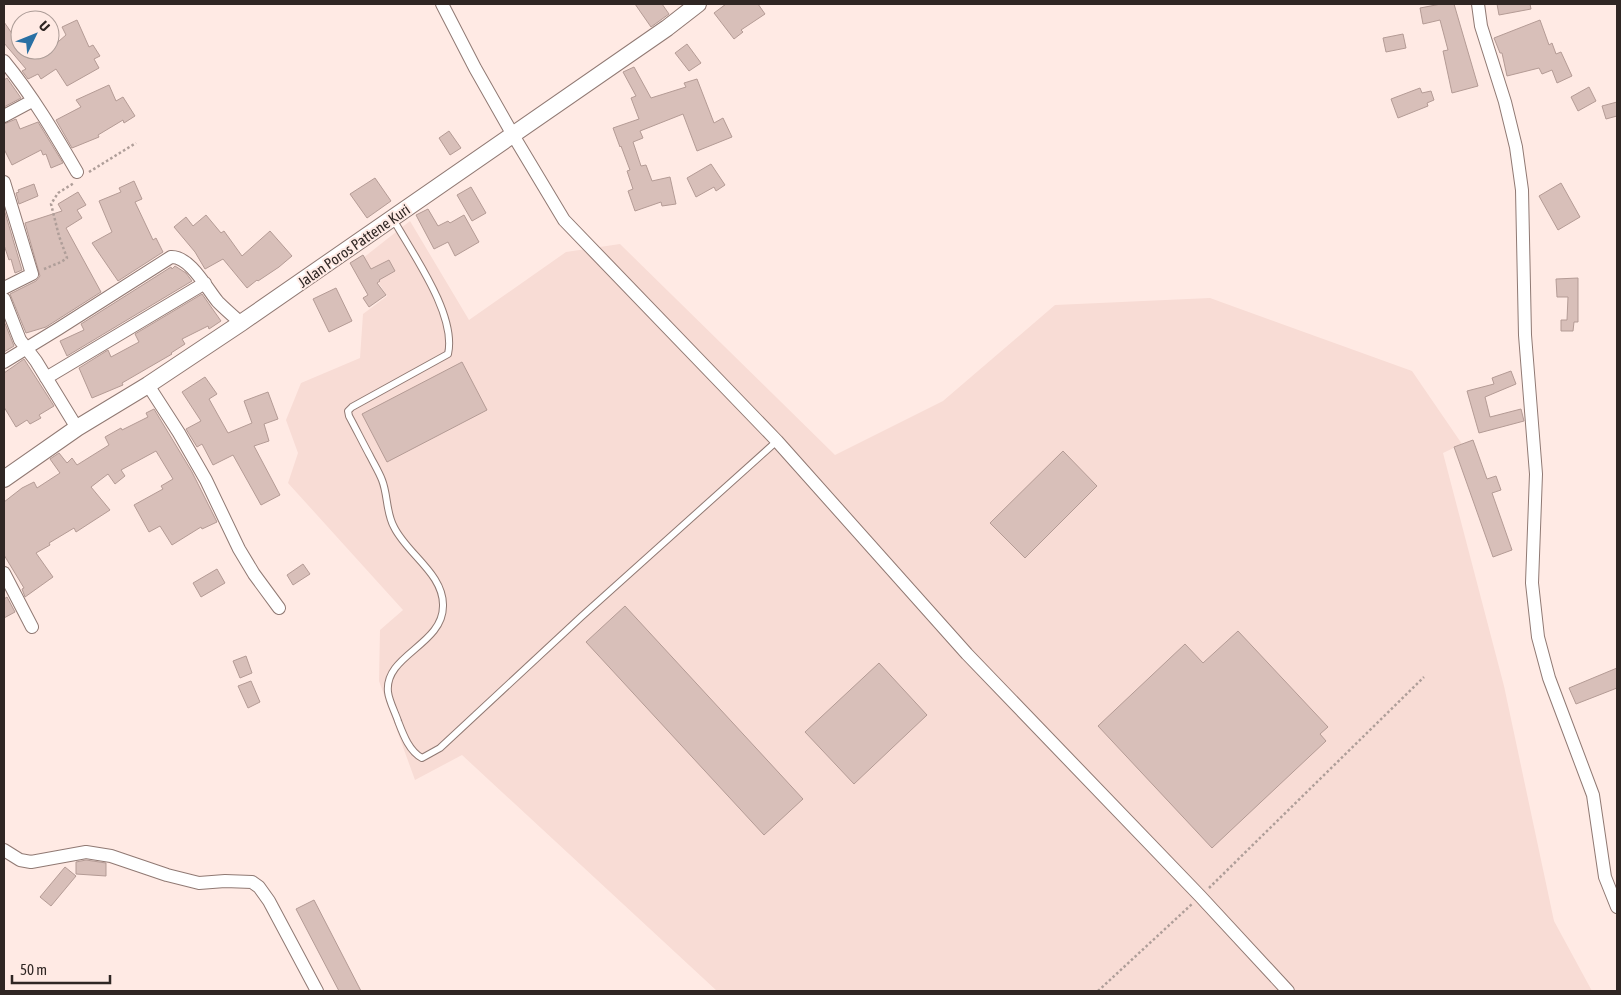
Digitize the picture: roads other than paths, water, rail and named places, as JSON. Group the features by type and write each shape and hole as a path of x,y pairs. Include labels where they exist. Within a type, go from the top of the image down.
{"street":[{"path":"442,4 475,68 564,220 777,440 967,654 1200,896 1288,991"},
{"name":"Jalan Poros Pattene Kuri","path":"4,479 77,428 148,385 241,323 393,219 668,28 698,4"},
{"path":"1478,4 1481,26 1516,147 1522,190 1525,335 1536,474 1532,583 1538,637 1549,678 1593,795 1605,877 1617,907"},
{"path":"4,61 21,82 55,133 80,176"},
{"path":"4,116 32,101"},
{"path":"4,182 32,274 4,288"},
{"path":"4,362 28,349 171,257 178,257 184,261 205,283 217,301 241,323"},
{"path":"46,378 205,283"},
{"path":"4,300 20,340 28,349 77,428"},
{"path":"148,385 179,432 206,480 239,549 278,608"},
{"path":"4,573 32,627"},
{"path":"4,850 20,860 31,862 86,852 111,856 167,875 199,883 234,880 252,882 259,887 270,901 317,991"}],"lane":[{"path":"393,219 444,314 449,344 448,354 348,411 382,478 389,514 394,528 442,593 444,607 440,622 422,644 406,656 394,669 389,681 388,693 402,730 414,754 422,758 440,748 581,617 777,440"}]}
